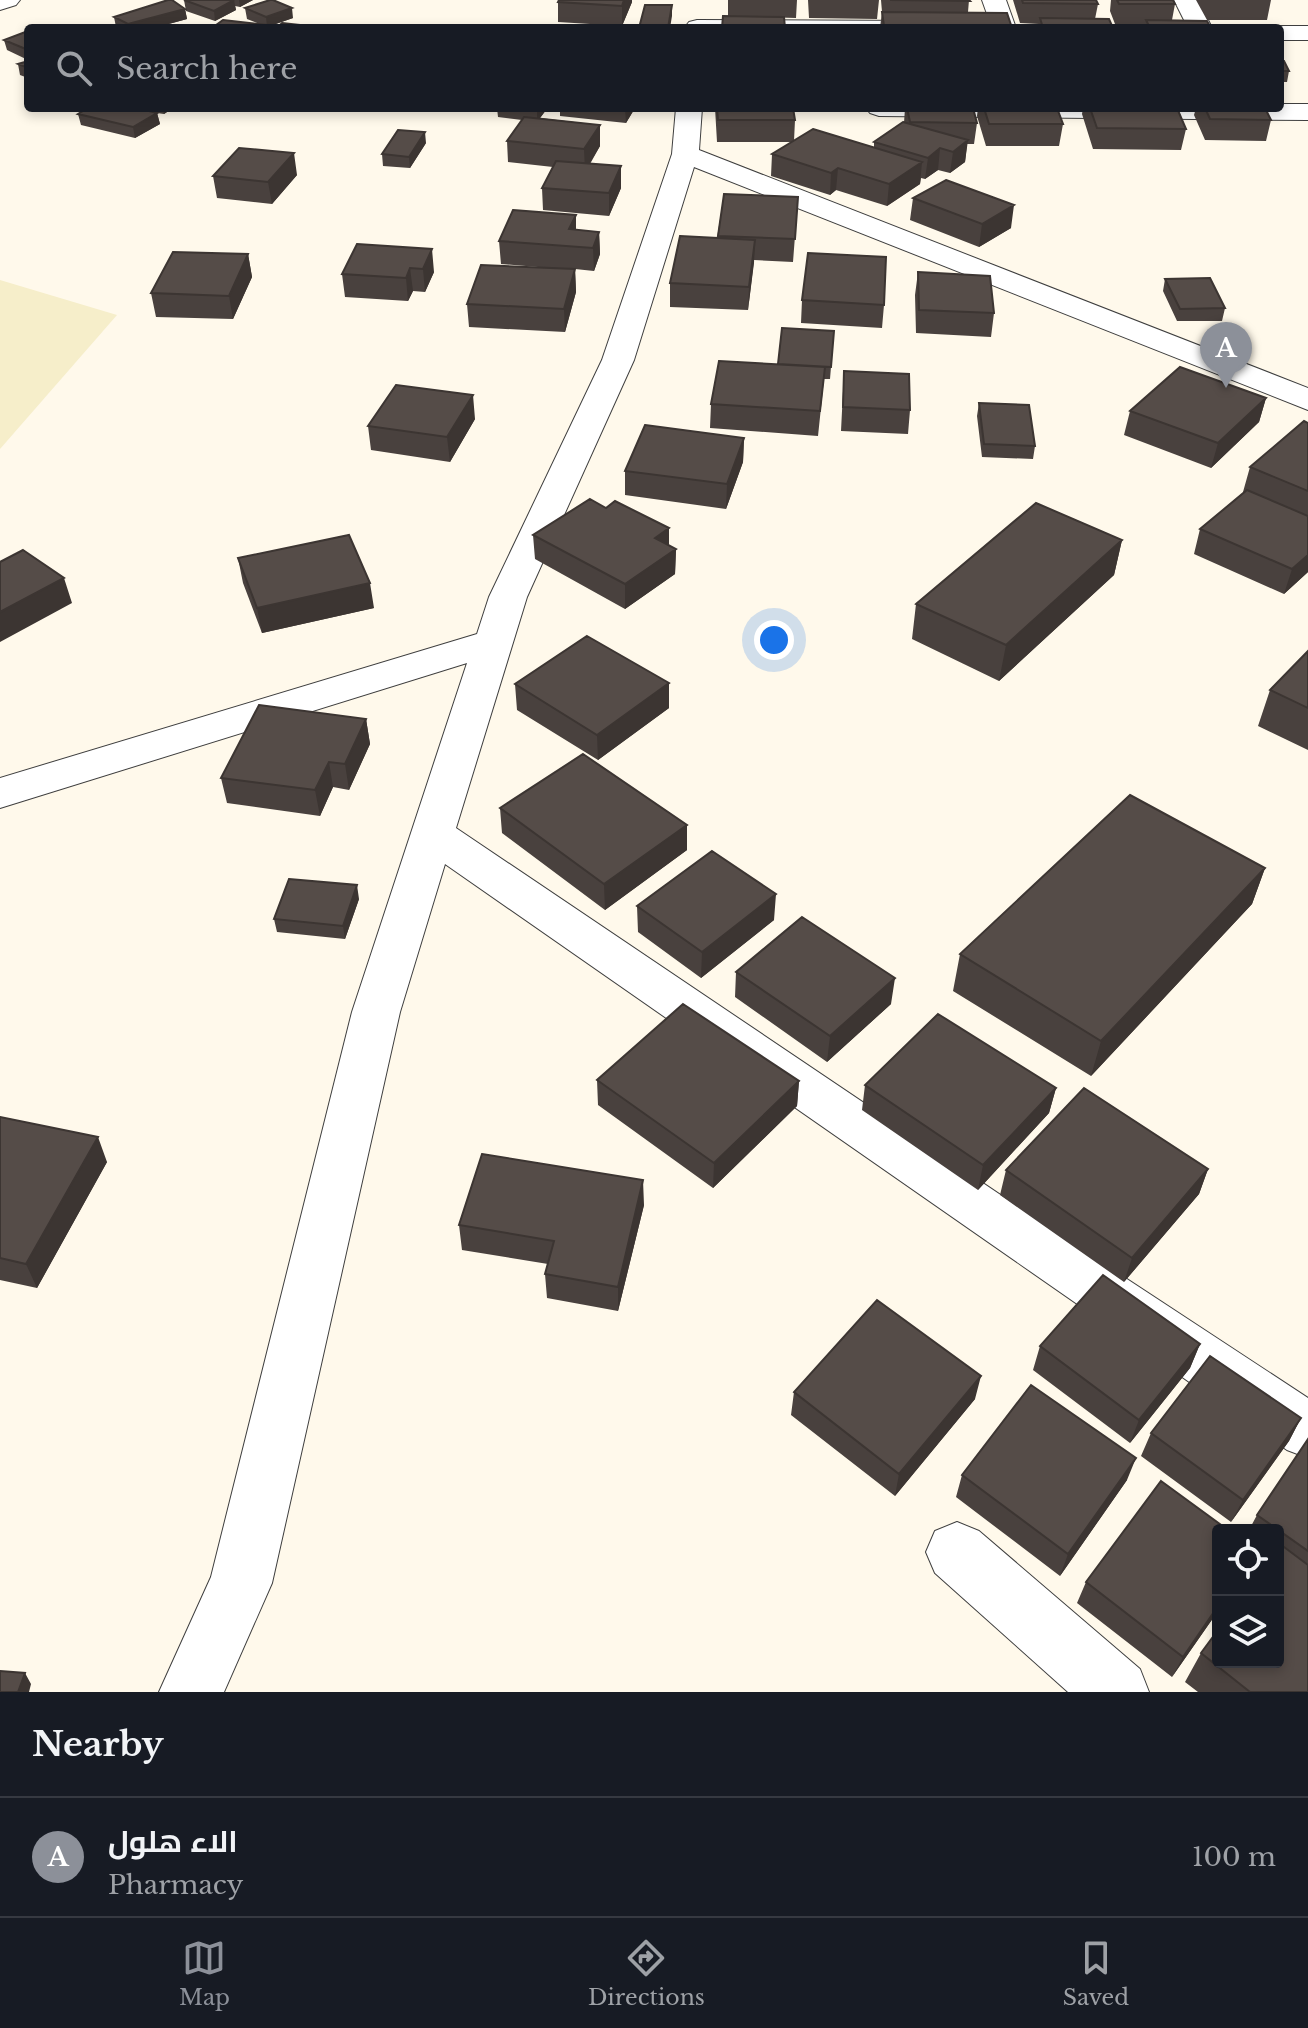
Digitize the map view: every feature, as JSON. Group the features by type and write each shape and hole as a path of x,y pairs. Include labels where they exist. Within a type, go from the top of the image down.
{"street":[{"path":"0,3 8,0"},
{"path":"698,24 702,0"},
{"path":"994,0 1003,24"},
{"path":"1186,0 1198,24"},
{"path":"1284,33 1308,33"},
{"path":"191,1692 241,1583 376,1012 508,597 618,360 685,154 689,112"},
{"path":"1284,112 1308,112"},
{"path":"685,154 1308,400"},
{"path":"0,793 494,642"},
{"path":"433,834 1047,1256 1308,1431"},
{"path":"957,1552 1117,1692"}],"shaded area":[{"path":"0,280 117,315 0,449"}],"building":[{"path":"168,0 185,9 128,24 114,17"},
{"path":"184,0 234,0 214,11"},
{"path":"270,0 292,8 266,17 245,8"},
{"path":"559,0 624,0 622,6"},
{"path":"1022,0 1096,0 1098,4 1023,3"},
{"path":"1117,0 1173,0 1175,4 1119,4"},
{"path":"645,5 672,5 669,24 640,24"},
{"path":"882,12 1007,13 1011,24 884,24"},
{"path":"723,16 784,17 785,24 722,24"},
{"path":"1040,18 1109,19 1111,24 1042,24"},
{"path":"223,20 258,24 218,24"},
{"path":"1146,20 1207,21 1209,24 1148,24"},
{"path":"24,32 24,48 4,40"},
{"path":"81,112 157,113 133,127 78,114"},
{"path":"717,112 794,112 795,120 718,120"},
{"path":"908,112 974,112 977,123 910,122"},
{"path":"985,112 1058,112 1063,124 989,124"},
{"path":"1091,112 1179,112 1186,129 1097,128"},
{"path":"1207,112 1267,112 1271,120 1210,119"},
{"path":"524,117 600,125 584,149 507,141"},
{"path":"903,122 968,140 953,152 940,148 928,158 874,142"},
{"path":"813,129 922,162 889,184 838,168 831,173 772,154"},
{"path":"398,130 425,132 409,157 382,154"},
{"path":"239,148 294,153 268,182 213,176"},
{"path":"556,161 621,166 609,193 542,188"},
{"path":"946,180 1014,205 982,224 913,198"},
{"path":"724,194 798,197 795,239 718,236"},
{"path":"513,210 576,215 569,229 599,232 593,248 499,241"},
{"path":"680,236 755,240 749,287 670,283"},
{"path":"357,244 432,249 423,269 410,268 406,278 342,274"},
{"path":"173,252 248,254 229,296 151,293"},
{"path":"808,253 886,257 884,305 802,300"},
{"path":"481,265 575,269 564,309 467,304"},
{"path":"918,272 990,276 994,313 919,310"},
{"path":"1210,278 1225,308 1180,309 1165,279"},
{"path":"782,328 834,331 831,367 778,364"},
{"path":"719,361 825,367 820,411 711,404"},
{"path":"1180,367 1266,398 1218,443 1130,411"},
{"path":"844,371 909,374 910,410 843,407"},
{"path":"396,385 473,395 447,437 368,426"},
{"path":"979,403 1029,405 1035,446 984,444"},
{"path":"1304,421 1308,423 1308,491 1250,467"},
{"path":"645,425 744,438 727,484 625,471"},
{"path":"1247,490 1308,516 1308,555 1292,569 1200,529"},
{"path":"590,499 606,508 615,501 669,528 655,538 676,549 625,584 533,535"},
{"path":"1036,503 1122,540 1006,645 916,604"},
{"path":"349,535 370,583 257,608 238,558"},
{"path":"23,550 64,578 0,612 0,562"},
{"path":"587,636 669,683 597,735 515,684"},
{"path":"1308,651 1308,708 1270,690"},
{"path":"259,705 366,719 345,764 329,762 315,790 221,778"},
{"path":"583,754 687,825 604,884 500,808"},
{"path":"1130,795 1265,868 1101,1041 960,954"},
{"path":"712,851 776,894 702,952 637,906"},
{"path":"289,879 357,885 343,926 274,919"},
{"path":"802,917 895,978 830,1036 736,972"},
{"path":"683,1004 799,1081 714,1163 597,1080"},
{"path":"938,1014 1056,1088 983,1165 865,1085"},
{"path":"1084,1088 1208,1169 1132,1258 1006,1170"},
{"path":"0,1117 98,1137 26,1264 0,1258"},
{"path":"482,1154 643,1180 618,1287 545,1274 554,1241 459,1225"},
{"path":"1103,1275 1200,1344 1139,1420 1040,1346"},
{"path":"877,1300 981,1376 899,1474 794,1392"},
{"path":"1210,1356 1301,1418 1243,1500 1151,1433"},
{"path":"1031,1385 1136,1458 1068,1554 962,1475"},
{"path":"1308,1439 1308,1551 1284,1534 1284,1524 1270,1524 1257,1515"},
{"path":"1161,1481 1220,1524 1212,1524 1212,1615 1183,1657 1086,1582"},
{"path":"1284,1547 1308,1565 1308,1692 1250,1692 1220,1668 1284,1668"},
{"path":"1212,1638 1212,1662 1201,1653"},
{"path":"0,1671 25,1673 18,1692 0,1692"}],"place":[{"name":"الاء هلول","path":"1226,388"}]}
